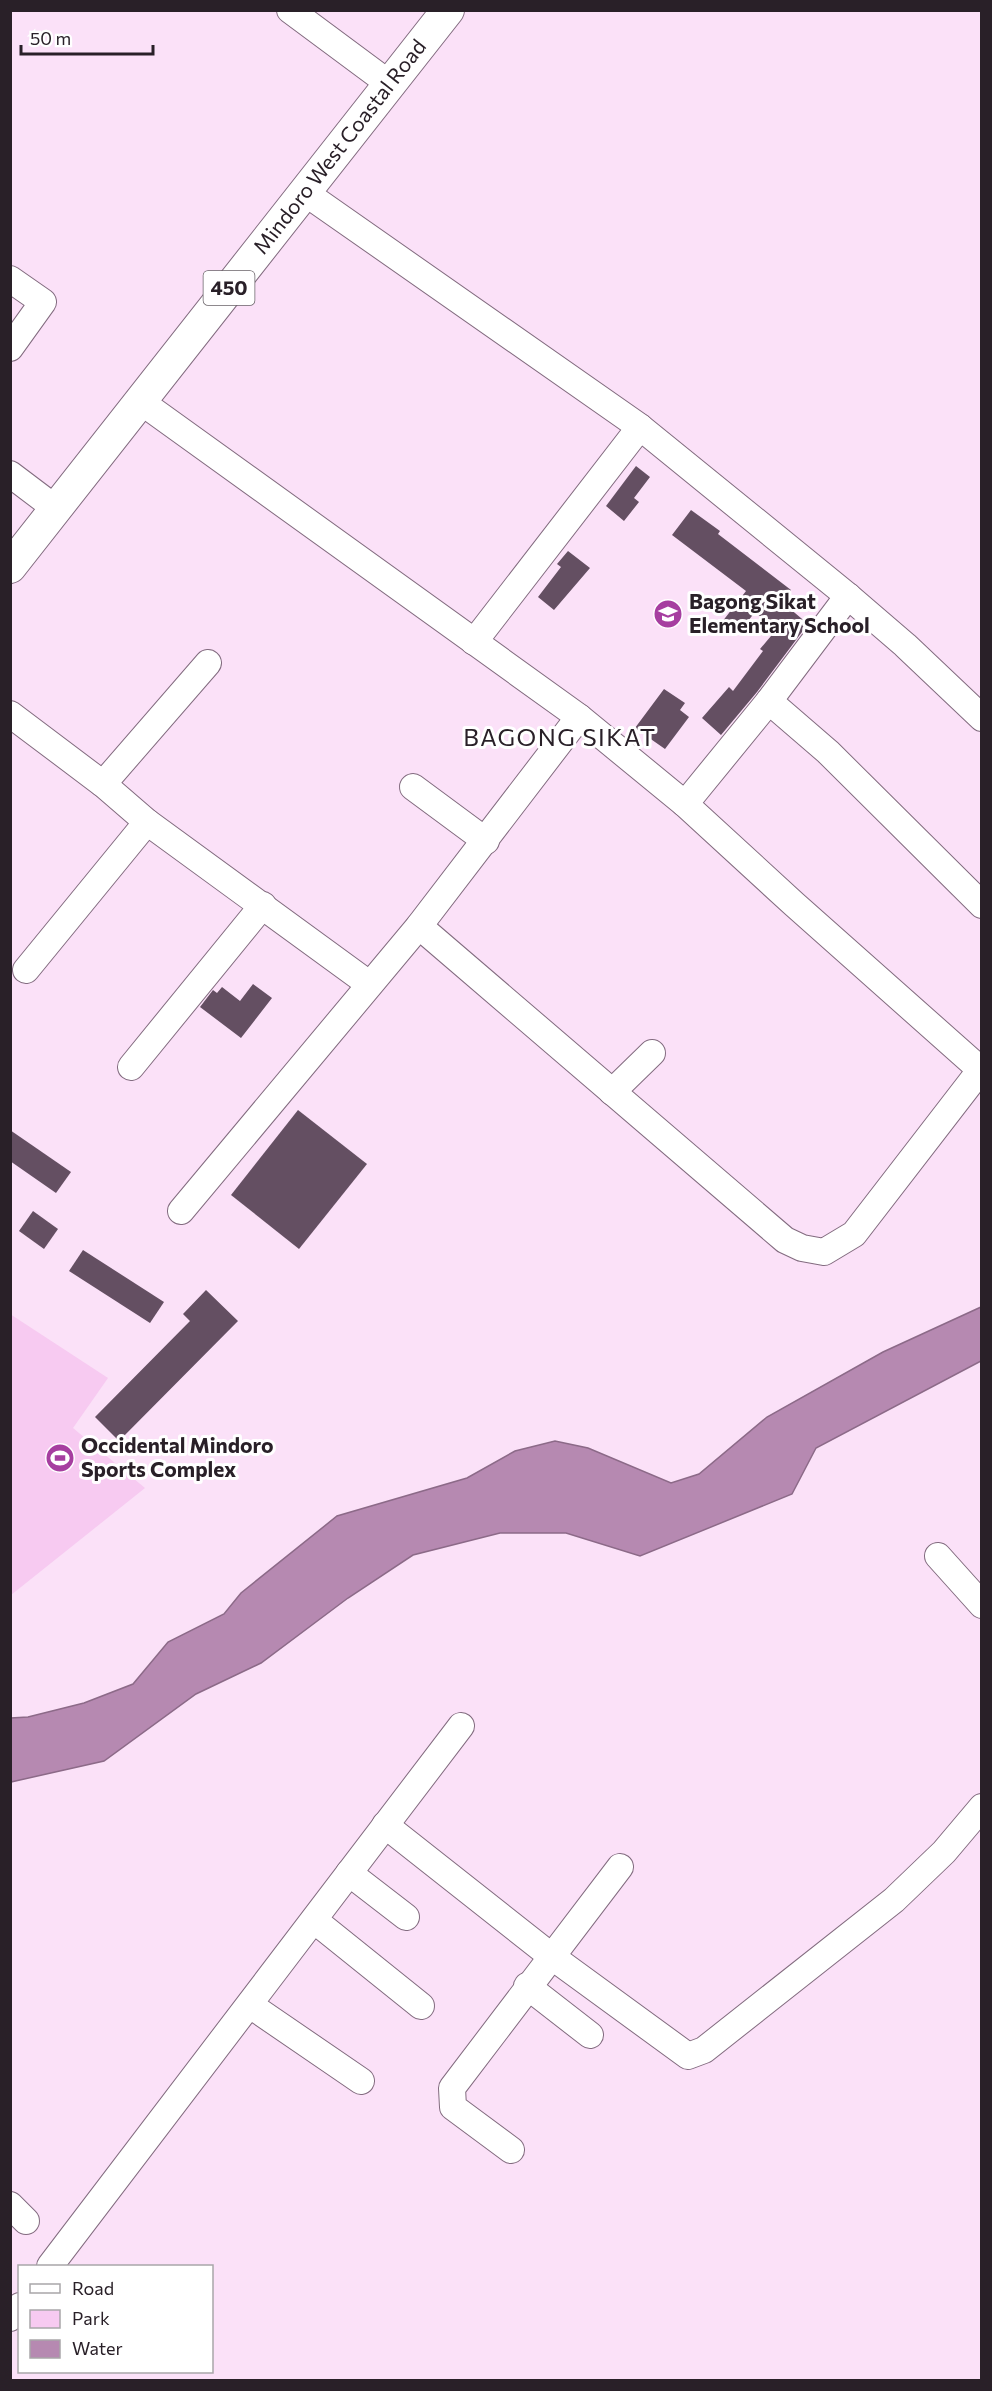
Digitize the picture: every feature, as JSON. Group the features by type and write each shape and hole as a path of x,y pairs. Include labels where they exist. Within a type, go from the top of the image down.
{"main road":[{"name":"Mindoro West Coastal Road","path":"10,567 448,10"}],"street":[{"path":"290,10 391,85"},
{"path":"304,192 640,427 848,596 905,645 981,718"},
{"path":"10,279 43,303 10,348"},
{"path":"140,401 579,717 685,804 981,1070 854,1234 824,1252 802,1248 785,1240 419,926"},
{"path":"474,642 640,427"},
{"path":"10,474 56,508"},
{"path":"685,804 769,701 848,596"},
{"path":"103,784 208,663"},
{"path":"769,701 828,752 981,905"},
{"path":"10,714 103,784 147,822 369,984"},
{"path":"182,1211 419,926 579,717"},
{"path":"413,787 486,841"},
{"path":"26,970 147,822"},
{"path":"131,1067 263,905"},
{"path":"612,1092 652,1053"},
{"path":"938,1556 981,1605"},
{"path":"51,2265 460,1726"},
{"path":"385,1825 551,1956 688,2056 695,2055 713,2043 894,1900 944,1852 981,1807"},
{"path":"511,2150 453,2108 452,2088 527,1986 620,1868"},
{"path":"349,1873 406,1917"},
{"path":"314,1920 421,2006"},
{"path":"527,1986 590,2035"},
{"path":"250,2005 361,2081"}],"green space":[{"name":"Occidental Mindoro Sports Complex","path":"10,1314 108,1378 73,1428 145,1488 11,1595"}],"water":[{"path":"981,1307 981,1361 816,1448 792,1494 640,1556 566,1533 500,1533 413,1555 348,1598 261,1663 196,1694 104,1761 11,1782 11,1718 28,1717 84,1703 133,1684 168,1642 224,1614 241,1593 337,1516 467,1478 515,1451 555,1441 588,1448 671,1483 699,1474 767,1417 883,1352"}],"building":[{"path":"636,466 650,477 634,498 639,502 624,521 606,506"},
{"path":"691,510 720,531 718,534 791,590 782,602 808,624 757,692 721,735 702,718 729,687 733,691 763,651 760,649 776,630 755,612 738,634 722,622 746,591 672,535"},
{"path":"568,551 590,568 554,610 538,597 561,567 557,564"},
{"path":"664,689 685,703 680,710 689,717 665,749 635,728"},
{"path":"253,984 272,998 241,1038 200,1007 213,990 217,993 222,987 240,1001"},
{"path":"298,1110 367,1164 299,1249 231,1195"},
{"path":"10,1130 71,1172 56,1193 10,1161"},
{"path":"33,1211 58,1229 44,1249 19,1231"},
{"path":"83,1250 164,1302 150,1323 69,1271"},
{"path":"206,1290 238,1321 119,1441 95,1417 190,1321 183,1314"}],"place":[{"name":"Bagong Sikat Elementary School","path":"668,614"},
{"name":"Occidental Mindoro Sports Complex","path":"60,1458"}],"district":[{"name":"BAGONG SIKAT","path":"560,738"}]}
